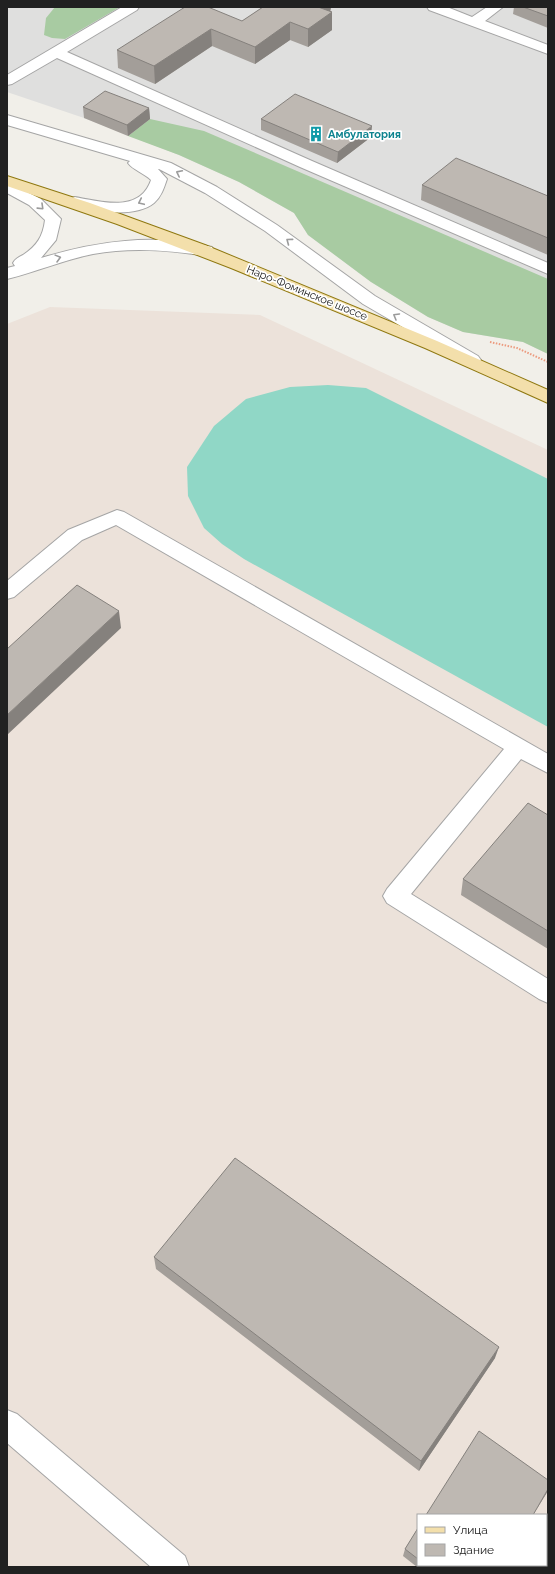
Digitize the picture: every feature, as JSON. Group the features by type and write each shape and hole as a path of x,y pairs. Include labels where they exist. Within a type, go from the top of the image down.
{"main road":[{"name":"Наро-Фоминское шоссе","path":"7,171 69,200"},
{"name":"Наро-Фоминское шоссе","path":"7,181 69,200 206,251 478,364 548,397"}],"street":[{"path":"7,81 132,7"},
{"path":"434,7 548,50"},
{"path":"474,22 496,7"},
{"path":"56,52 306,164 548,269"},
{"path":"7,120 165,166 211,190 271,228 369,300 478,364"},
{"path":"69,200 112,208 132,207 149,199 158,189 159,179 150,170 118,153"},
{"path":"7,187 35,202 53,219 52,232 44,247 7,272"},
{"path":"7,272 118,245 145,244 206,251"},
{"path":"7,592 75,535 117,517 548,764"},
{"path":"518,747 395,896 548,992"},
{"path":"7,1424 174,1567"}],"shaded area":[{"path":"7,7 548,7 548,354 523,342 463,332 428,317 371,282 308,235 294,213 239,182 179,155 84,118 7,92"},
{"path":"50,307 260,315 548,450 548,1567 7,1567 7,324"}],"green space":[{"path":"55,7 120,7 65,39 52,38 44,35 46,18"},
{"path":"150,119 204,131 548,279 548,354 523,342 463,332 428,317 371,282 308,235 294,213 239,182 179,155 128,136"},
{"path":"328,385 366,388 548,479 548,727 244,559 222,544 204,528 188,496 187,467 214,426 246,399 290,387"}],"building":[{"path":"185,7 208,7 242,21 263,7 318,7 332,12 308,29 290,22 255,47 211,29 154,66 117,50"},
{"path":"523,7 548,7 548,16"},
{"path":"105,91 149,108 127,125 83,107"},
{"name":"Амбулатория","path":"295,94 372,126 338,152 261,119"},
{"path":"456,158 548,196 548,238 422,185"},
{"path":"77,585 119,611 7,715 7,649"},
{"path":"528,803 548,815 548,931 463,879"},
{"path":"235,1158 499,1347 421,1461 154,1257"},
{"path":"479,1431 548,1480 548,1489 534,1514 427,1514"},
{"path":"417,1530 417,1558 405,1549"},
{"path":"428,1566 502,1566 502,1567"}],"place":[{"name":"Амбулатория","path":"316,134"}]}
